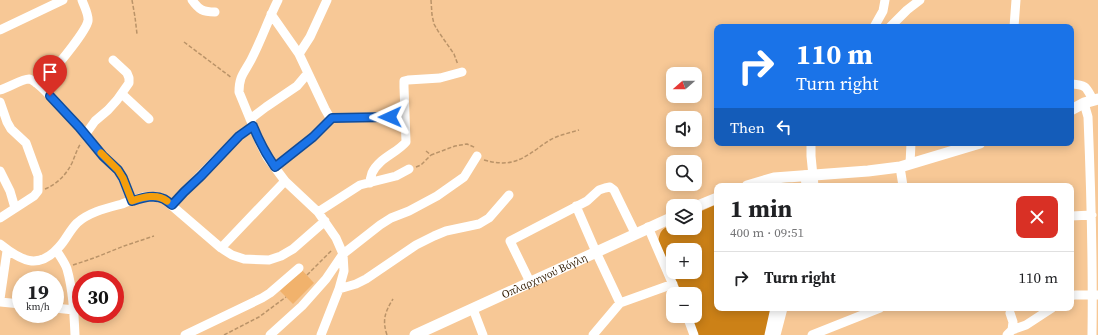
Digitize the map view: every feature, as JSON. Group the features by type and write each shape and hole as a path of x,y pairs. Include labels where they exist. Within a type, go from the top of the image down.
{"main road":[{"path":"1074,109 1094,99"},
{"path":"758,183 774,178 808,179 905,165 970,146"},
{"path":"702,204 714,199"},
{"name":"Οπλαρχηγού Βόγλη","path":"416,335 429,332 530,282 666,220"}],"street":[{"path":"0,30 63,0"},
{"path":"36,83 52,71 88,22 82,0"},
{"path":"192,0 202,10 207,12 215,12"},
{"path":"278,0 243,73 239,84 239,92 264,150 285,181 318,212 338,243 343,254 344,271 339,289 321,335"},
{"path":"299,54 310,37 327,0"},
{"path":"876,24 883,11 885,0"},
{"path":"893,24 920,0"},
{"path":"1014,24 1016,0"},
{"path":"271,14 299,54 325,109 332,118"},
{"path":"85,135 95,121 108,110 122,94 128,83 129,78 127,72 113,60"},
{"path":"370,182 372,173 377,166 406,142 404,81 440,78 462,72"},
{"path":"172,205 266,107 297,86 308,73"},
{"path":"0,90 26,79 31,79 36,83 103,156 118,170 123,178 132,201"},
{"path":"1074,84 1081,85 1086,88 1094,99 1088,117 1092,215 1095,245 1095,295 1092,335"},
{"path":"122,94 149,119"},
{"path":"0,102 11,129 26,143 38,176 38,191 34,196 0,218"},
{"path":"275,167 313,137 332,118 405,117"},
{"path":"808,179 811,146"},
{"path":"903,183 905,165 910,146"},
{"path":"270,335 302,306 326,279 343,254 391,218 409,211 437,196 464,177 476,157"},
{"path":"318,212 360,185 396,176 409,169"},
{"path":"0,171 10,191 15,208"},
{"path":"221,248 285,181"},
{"path":"530,282 510,241 587,201 599,190 610,187 614,190 635,233"},
{"path":"339,289 356,284 366,279 416,245 434,236 446,231 479,224 489,218 509,195"},
{"path":"12,302 0,300 4,247 22,259 33,262 43,259 51,255 59,247 70,231 85,217 144,197 157,196 164,199 221,248 232,255 244,259 269,260 281,256 293,249 324,221"},
{"path":"576,206 620,303"},
{"path":"1074,216 1092,215"},
{"path":"648,227 674,287"},
{"path":"56,250 66,268 72,300"},
{"path":"185,335 262,298 299,268"},
{"path":"593,335 620,303 672,284"},
{"path":"1074,295 1095,295"},
{"path":"473,309 483,335"},
{"path":"769,335 774,311"},
{"path":"776,335 782,311"},
{"path":"812,335 872,311"},
{"path":"1009,333 1013,322 1010,311"},
{"path":"1009,333 1026,325 1047,311"},
{"path":"75,323 75,335"},
{"path":"690,323 694,335"}],"path":[{"path":"132,0 137,34"},
{"path":"431,0 434,24 454,54 462,72"},
{"path":"184,42 239,84"},
{"path":"409,169 421,165 431,155 455,146 467,144 476,148 478,152 476,157 499,164 510,163 528,155 559,135 579,130"},
{"path":"38,191 46,189 62,178 68,170 85,135"},
{"path":"426,151 431,155"},
{"path":"66,268 154,236"},
{"path":"307,276 338,243"},
{"path":"224,335 260,317 286,297"},
{"path":"387,335 384,322 386,310 393,299"}],"shaded area":[{"path":"714,205 714,311 772,311 767,335 698,335 693,323 702,323 702,287 677,287 674,279 702,279 702,243 666,243 666,262 658,243 662,230 666,227 666,235 702,235 702,211"},
{"path":"301,269 314,283 293,304 280,291"}],"slow traffic":[{"path":"101,153 118,170 123,178 132,201 144,197 157,196 167,201"}],"route":[{"path":"50,96 79,127 89,141 118,170 123,178 132,201 144,197 157,196 172,205 239,136 253,126 267,157 275,167 313,137 332,118 390,117"}]}
